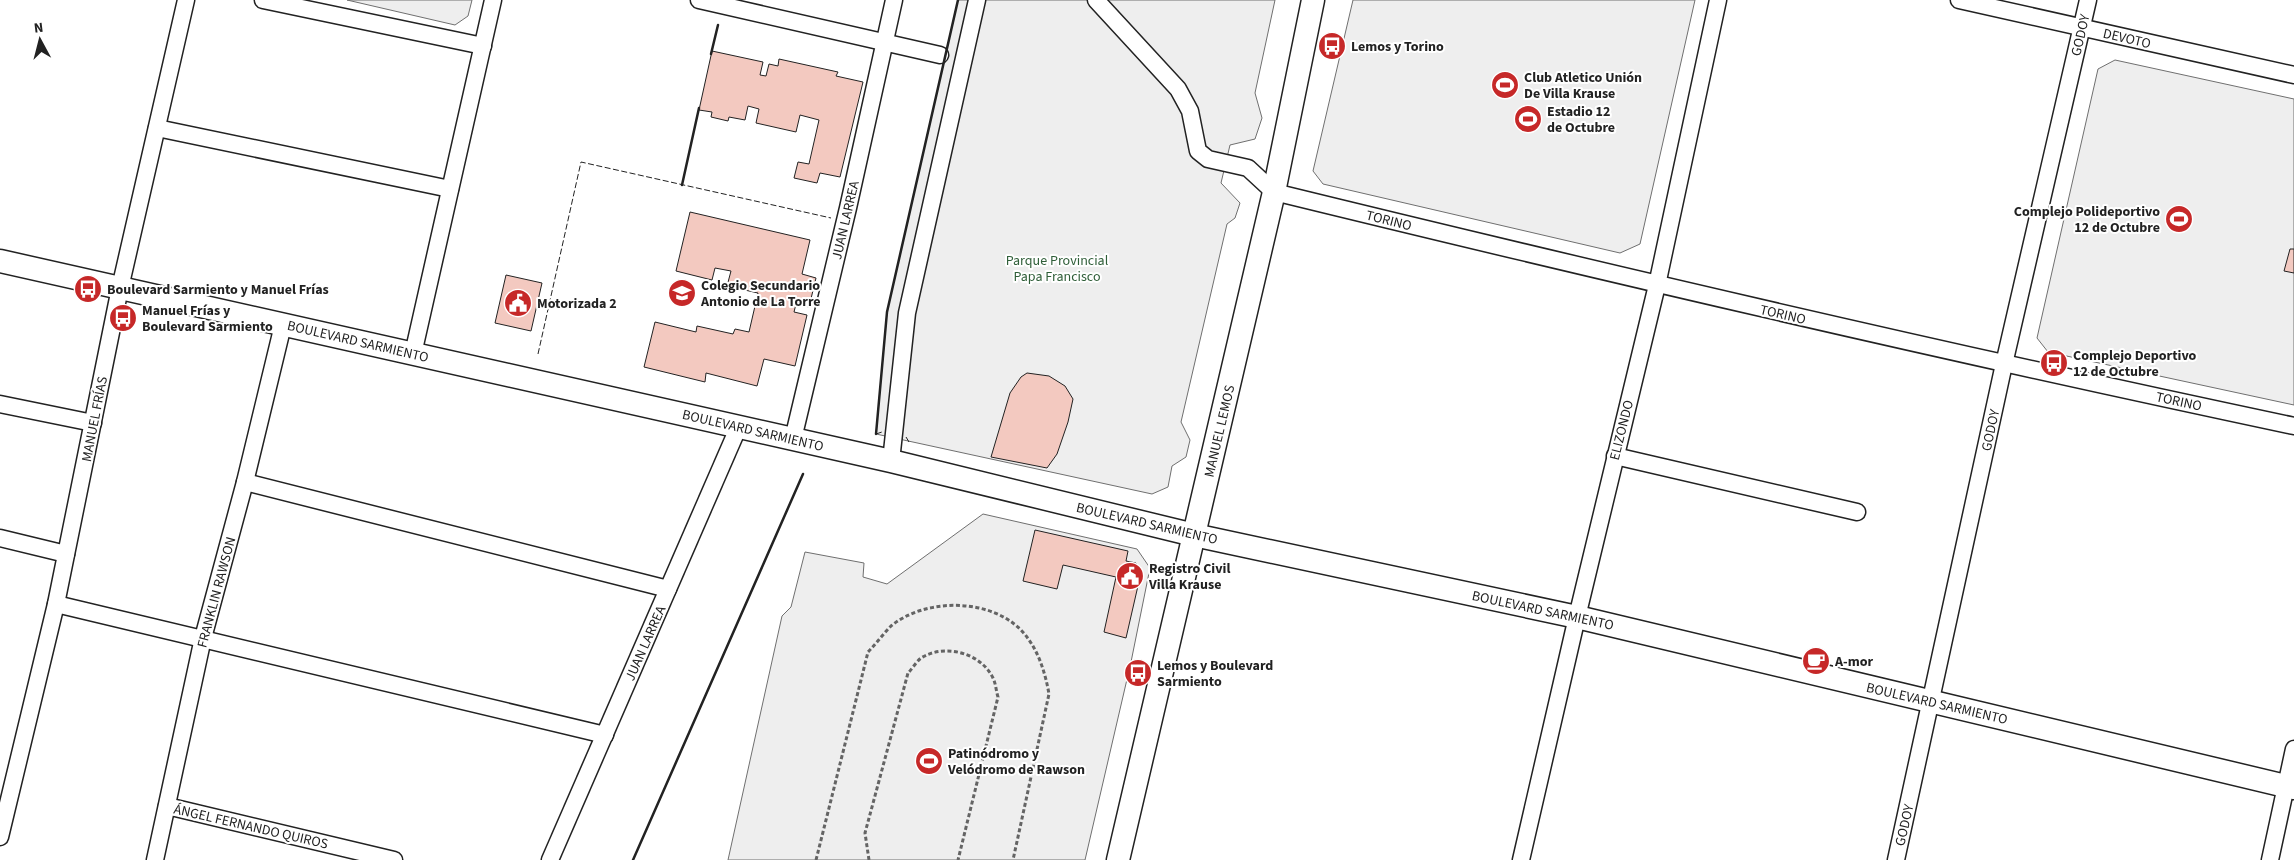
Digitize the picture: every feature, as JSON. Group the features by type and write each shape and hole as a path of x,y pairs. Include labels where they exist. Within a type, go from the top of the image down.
{"street":[{"name":"MANUEL FRÍAS","path":"0,837 56,604 120,288 186,0"},
{"path":"263,0 483,46"},
{"path":"413,354 493,0"},
{"path":"699,0 741,5 940,54"},
{"name":"JUAN LARREA","path":"792,438 848,208 894,0"},
{"path":"891,460 907,313 977,0"},
{"path":"1096,0 1178,89 1190,111 1198,151 1208,159 1248,168 1274,192"},
{"name":"MANUEL LEMOS","path":"1118,860 1274,192 1313,0"},
{"name":"ELIZONDO","path":"1521,860 1656,285 1718,0"},
{"name":"DEVOTO","path":"1960,0 2294,75"},
{"name":"GODOY","path":"1896,860 2004,364 2088,0"},
{"path":"157,128 450,189"},
{"name":"TORINO","path":"1274,192 1656,285 2004,364 2294,426"},
{"name":"BOULEVARD SARMIENTO","path":"0,261 891,460 1194,535 1577,617 2290,788"},
{"name":"FRANKLIN RAWSON","path":"154,860 203,638 245,482 283,325"},
{"path":"0,404 93,423"},
{"name":"JUAN LARREA","path":"550,860 739,426"},
{"path":"1615,456 1856,512"},
{"path":"245,482 668,590"},
{"path":"0,538 66,554"},
{"path":"56,604 605,735"},
{"path":"2270,860 2290,788 2294,749"},
{"name":"ÁNGEL FERNANDO QUIROS","path":"167,806 394,860"}],"path":[{"path":"816,860 868,652 892,626 922,610 950,605 992,611 1019,628 1045,671 1049,694 1013,860"},
{"path":"869,860 865,833 908,673 922,658 945,650 961,652 984,664 994,679 998,697 958,860"}],"green space":[{"path":"347,0 472,0 468,16 455,25"},
{"name":"Parque Provincial Papa Francisco","path":"958,0 1275,0 1255,93 1262,118 1255,139 1230,145 1221,183 1240,203 1235,218 1227,224 1181,422 1190,440 1186,457 1172,466 1168,487 1152,494 876,434 887,312"},
{"name":"Estadio 12 de Octubre","path":"1353,0 1695,0 1640,244 1620,253 1323,184 1313,171"},
{"name":"Complejo Polideportivo 12 de Octubre","path":"2115,60 2294,99 2294,405 2048,352 2037,338 2098,69"},
{"name":"Patinódromo y Velódromo de Rawson","path":"983,514 1137,549 1150,568 1131,662 1085,860 728,860 782,616 791,607 805,552 864,563 863,577 887,584"}],"building":[{"path":"712,51 763,62 760,75 766,76 769,64 778,66 779,59 838,72 836,76 863,82 840,177 820,173 817,183 794,178 798,162 809,164 819,120 800,115 796,132 756,123 759,109 748,106 745,120 729,117 728,121 711,117 712,112 699,110"},
{"path":"690,212 810,240 802,274 816,278 809,307 796,304 794,312 807,315 795,366 764,359 757,386 706,373 705,382 644,367 655,322 696,332 697,326 733,334 735,329 749,332 758,293 727,286 731,271 715,268 712,280 676,271"},
{"path":"2290,249 2294,249 2294,273 2284,271"},
{"name":"Motorizada 2","path":"506,275 542,283 531,331 495,323"},
{"path":"1027,373 1049,376 1065,386 1073,399 1068,422 1057,454 1047,468 991,457 1010,393 1021,377"},
{"path":"1035,530 1128,551 1126,561 1136,563 1140,577 1126,638 1104,632 1116,577 1063,565 1057,589 1023,581"}],"fence":[{"path":"538,354 581,162 831,218"},
{"path":"876,434 882,432"},
{"path":"906,437 909,442"}],"wall":[{"path":"876,434 887,312 958,0"},
{"path":"711,54 718,25"},
{"path":"682,185 699,108"},
{"path":"633,860 803,474"}],"place":[{"name":"Lemos y Torino","path":"1332,46"},
{"name":"Club Atletico Unión De Villa Krause","path":"1505,85"},
{"name":"Estadio 12 de Octubre","path":"1528,119"},
{"name":"Complejo Polideportivo 12 de Octubre","path":"2179,219"},
{"name":"Boulevard Sarmiento y Manuel Frías","path":"88,289"},
{"name":"Colegio Secundario Antonio de La Torre","path":"682,293"},
{"name":"Motorizada 2","path":"518,303"},
{"name":"Manuel Frías y Boulevard Sarmiento","path":"123,318"},
{"name":"Complejo Deportivo 12 de Octubre","path":"2054,363"},
{"name":"Registro Civil Villa Krause","path":"1130,576"},
{"name":"A-mor","path":"1816,661"},
{"name":"Lemos y Boulevard Sarmiento","path":"1138,673"},
{"name":"Patinódromo y Velódromo de Rawson","path":"929,761"}]}
